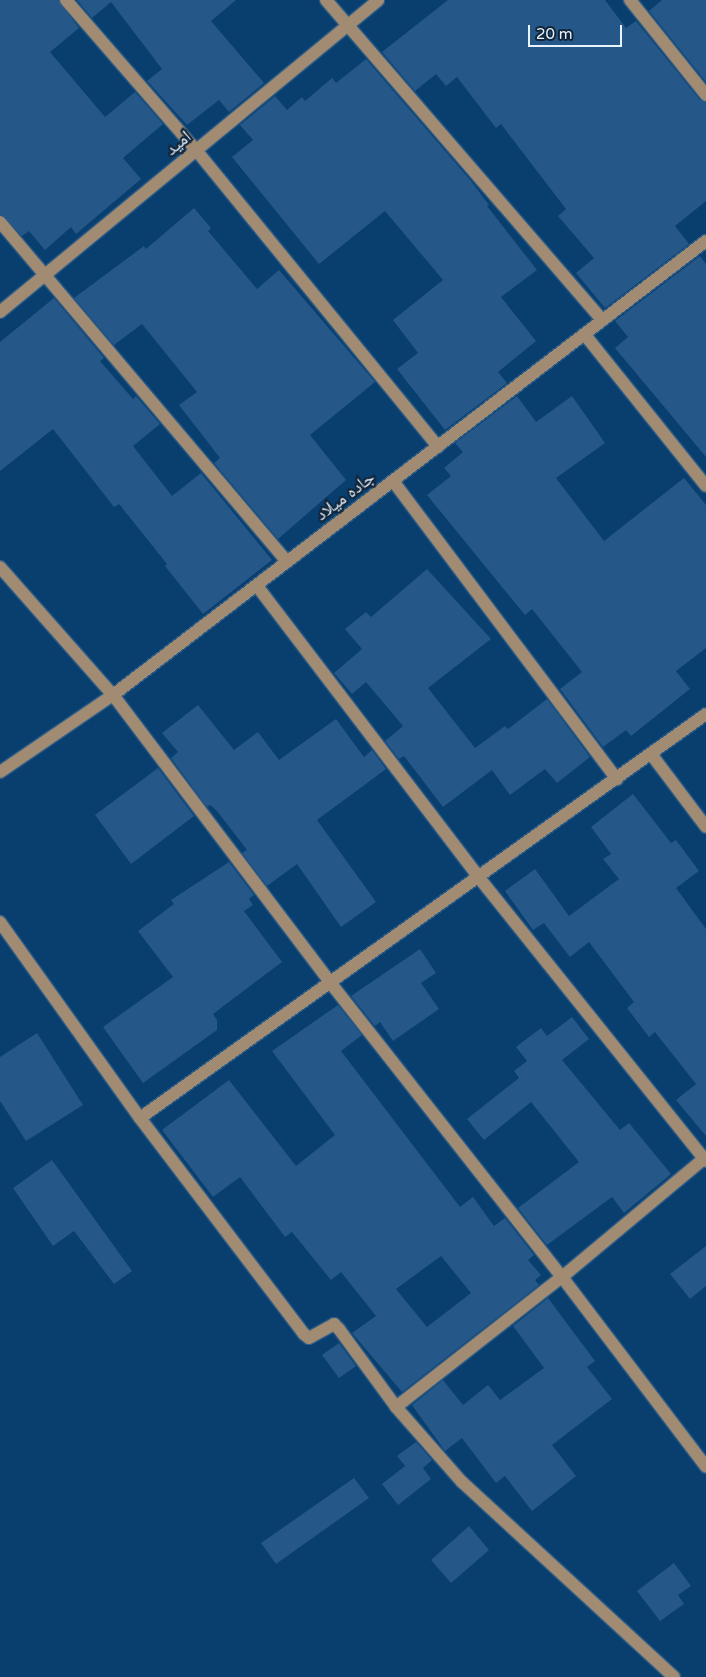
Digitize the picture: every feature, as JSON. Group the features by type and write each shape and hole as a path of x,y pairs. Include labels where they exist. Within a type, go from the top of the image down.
{"street":[{"path":"66,0 196,150 438,447"},
{"path":"326,0 602,320"},
{"name":"امید","path":"0,312 378,0"},
{"path":"630,0 706,95"},
{"path":"0,222 47,274 287,562"},
{"name":"جاده میلاد","path":"0,772 113,695 706,241"},
{"path":"585,335 706,486"},
{"path":"394,481 617,779"},
{"path":"0,568 113,695 329,981 562,1277 706,1467"},
{"path":"257,586 480,879 705,1159 562,1277 396,1407"},
{"path":"140,1118 329,981 480,879 706,714"},
{"path":"651,754 706,827"},
{"path":"0,922 140,1118 304,1334 309,1338 334,1324 396,1407 462,1482 674,1677"}],"building":[{"path":"0,0 58,0 79,28 50,52 105,117 135,92 163,124 123,158 141,179 76,234 71,227 45,250 29,231 22,236 0,214"},
{"path":"77,0 236,0 211,21 264,83 229,112 219,100 187,125 147,81 162,69 111,2 92,18"},
{"path":"448,0 605,0 626,28 636,21 700,100 706,103 706,201 675,226 689,244 605,308 576,273 594,258 558,216 566,209 501,124 496,128 457,77 446,86 436,74 415,91 382,52"},
{"path":"662,0 706,0 706,82 649,11"},
{"path":"366,59 471,181 489,205 487,206 537,270 501,297 536,341 498,372 507,383 445,430 397,369 418,353 393,320 443,280 385,211 319,264 232,157 253,140 240,125 275,96 287,110 302,97 305,101 332,78 336,83"},
{"path":"194,208 211,228 208,231 257,289 279,270 375,382 310,435 346,480 278,539 214,463 220,458 179,405 197,392 142,324 114,345 74,298 144,246 146,249"},
{"path":"700,256 706,264 706,457 615,348 628,337 615,321"},
{"path":"54,298 104,358 100,361 133,399 136,396 160,424 133,446 172,496 201,473 272,560 203,614 165,566 167,564 119,504 114,507 53,429 0,471 0,342"},
{"path":"517,396 536,422 572,396 605,443 556,478 604,541 684,478 706,505 706,648 676,671 690,689 631,736 626,730 603,747 560,689 582,672 532,609 525,615 427,495 451,476 444,468 463,452 455,443"},
{"path":"427,569 491,639 428,688 475,748 505,726 508,729 547,699 590,757 557,783 545,769 510,795 492,770 443,807 404,756 399,759 385,741 403,726 366,682 352,694 334,673 362,649 345,629 366,612 371,617"},
{"path":"198,705 234,750 258,732 279,760 336,719 364,757 372,750 386,769 317,820 376,902 341,927 297,864 267,886 242,853 247,850 217,811 210,805 207,807 171,758 178,752 162,733"},
{"path":"158,768 194,816 131,864 95,815"},
{"path":"633,794 671,843 676,840 699,871 676,888 706,929 706,1136 676,1100 696,1084 655,1032 649,1037 627,1008 634,1002 589,942 570,957 544,923 533,930 505,891 535,869 569,916 619,879 603,859 611,854 591,827"},
{"path":"229,862 254,895 249,899 253,905 244,911 282,962 213,1014 217,1020 217,1030 143,1083 103,1027 173,977 138,931 174,904 171,900"},
{"path":"420,949 436,973 421,983 439,1009 393,1041 380,1022 375,1026 351,996"},
{"path":"338,1005 362,1035 341,1051 460,1207 473,1197 494,1226 505,1218 534,1255 528,1260 541,1275 535,1280 539,1285 402,1392 352,1333 376,1316 341,1272 331,1280 292,1232 285,1237 240,1177 213,1197 162,1130 229,1080 296,1166 335,1135 272,1051","holes":["441,1256 471,1293 427,1327 396,1289"]},
{"path":"572,1017 589,1039 562,1060 620,1130 629,1123 671,1174 624,1213 612,1197 547,1245 518,1208 579,1162 531,1102 484,1140 467,1119 519,1078 514,1071 527,1061 516,1047 541,1028 547,1036"},
{"path":"37,1033 83,1105 26,1141 0,1101 0,1057"},
{"path":"52,1160 132,1271 114,1284 74,1231 53,1246 13,1188"},
{"path":"706,1246 706,1286 690,1299 670,1274"},
{"path":"548,1298 595,1361 587,1367 612,1399 552,1445 576,1476 532,1511 505,1476 496,1483 462,1438 445,1451 412,1405 443,1380 463,1405 488,1385 500,1400 544,1368 513,1326"},
{"path":"339,1343 356,1366 339,1378 322,1355"},
{"path":"416,1442 432,1460 423,1468 431,1479 398,1505 382,1484 405,1466 397,1456"},
{"path":"354,1478 369,1498 276,1564 261,1543"},
{"path":"469,1526 489,1550 451,1583 431,1560"},
{"path":"674,1563 691,1586 678,1595 684,1604 660,1621 637,1591"}]}
